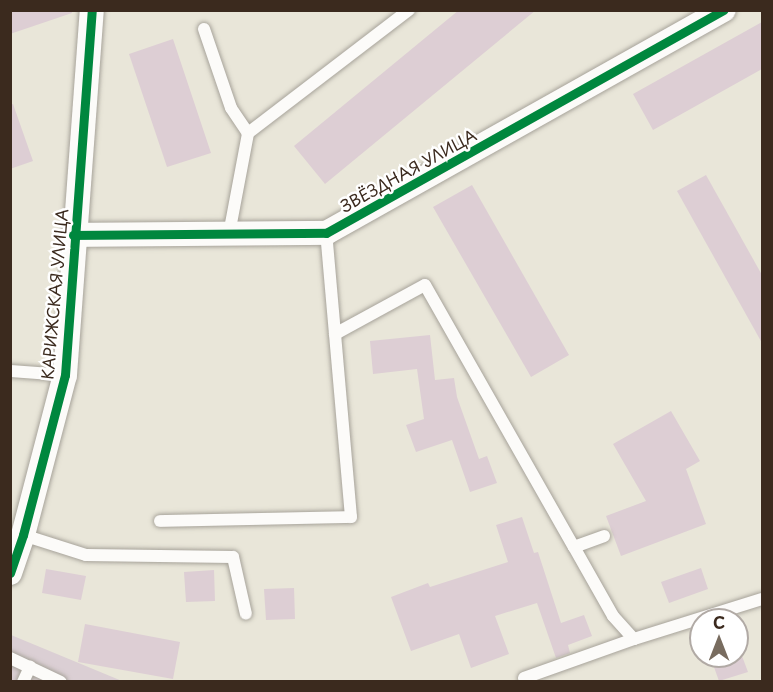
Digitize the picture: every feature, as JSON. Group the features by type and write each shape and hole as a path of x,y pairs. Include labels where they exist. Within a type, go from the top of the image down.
{"street":[{"name":"КАРИЖСКАЯ УЛИЦА","path":"10,573 23,536 65,375 93,10"},
{"name":"ЗВЁЗДНАЯ УЛИЦА","path":"74,235 326,233 697,17 724,10"}],"lane":[{"path":"229,234 248,133 408,10"},
{"path":"204,29 231,108 248,133"},
{"path":"160,521 351,517 326,233"},
{"path":"335,334 425,285 614,616 634,639"},
{"path":"10,371 65,375"},
{"path":"23,536 87,555 233,557 246,614"},
{"path":"574,548 604,536"},
{"path":"524,678 634,639 762,598"},
{"path":"10,658 61,681"},
{"path":"23,681 30,667"}],"shaded area":[{"path":"11,635 122,681 11,681"}],"building":[{"path":"10,10 71,10 72,13 10,34"},
{"path":"459,10 536,10 325,184 294,146"},
{"path":"762,22 762,69 653,130 633,94"},
{"path":"173,39 211,153 167,167 129,54"},
{"path":"13,104 33,161 10,169 10,105"},
{"path":"706,175 762,275 762,343 677,191"},
{"path":"472,185 569,355 531,377 433,207"},
{"path":"430,335 435,380 454,378 457,397 479,459 487,456 497,483 470,492 452,440 416,452 406,425 424,419 417,369 373,374 370,341"},
{"path":"671,411 700,461 686,469 706,524 621,556 606,516 646,501 613,444"},
{"path":"522,517 534,553 538,552 561,623 584,615 592,636 568,645 570,653 556,658 537,603 495,616 509,654 471,668 459,634 411,651 391,597 428,583 430,587 508,562 496,525"},
{"path":"701,568 708,589 669,603 661,582"},
{"path":"46,569 86,576 81,600 42,593"},
{"path":"214,570 215,601 186,602 184,572"},
{"path":"294,588 295,619 266,620 264,589"},
{"path":"85,624 180,642 173,679 78,662"},
{"path":"714,668 746,668 748,672 719,681"}],"cycle path":[{"path":"10,573 23,535 65,375 92,10"},
{"path":"73,235 326,233 724,10"}]}
